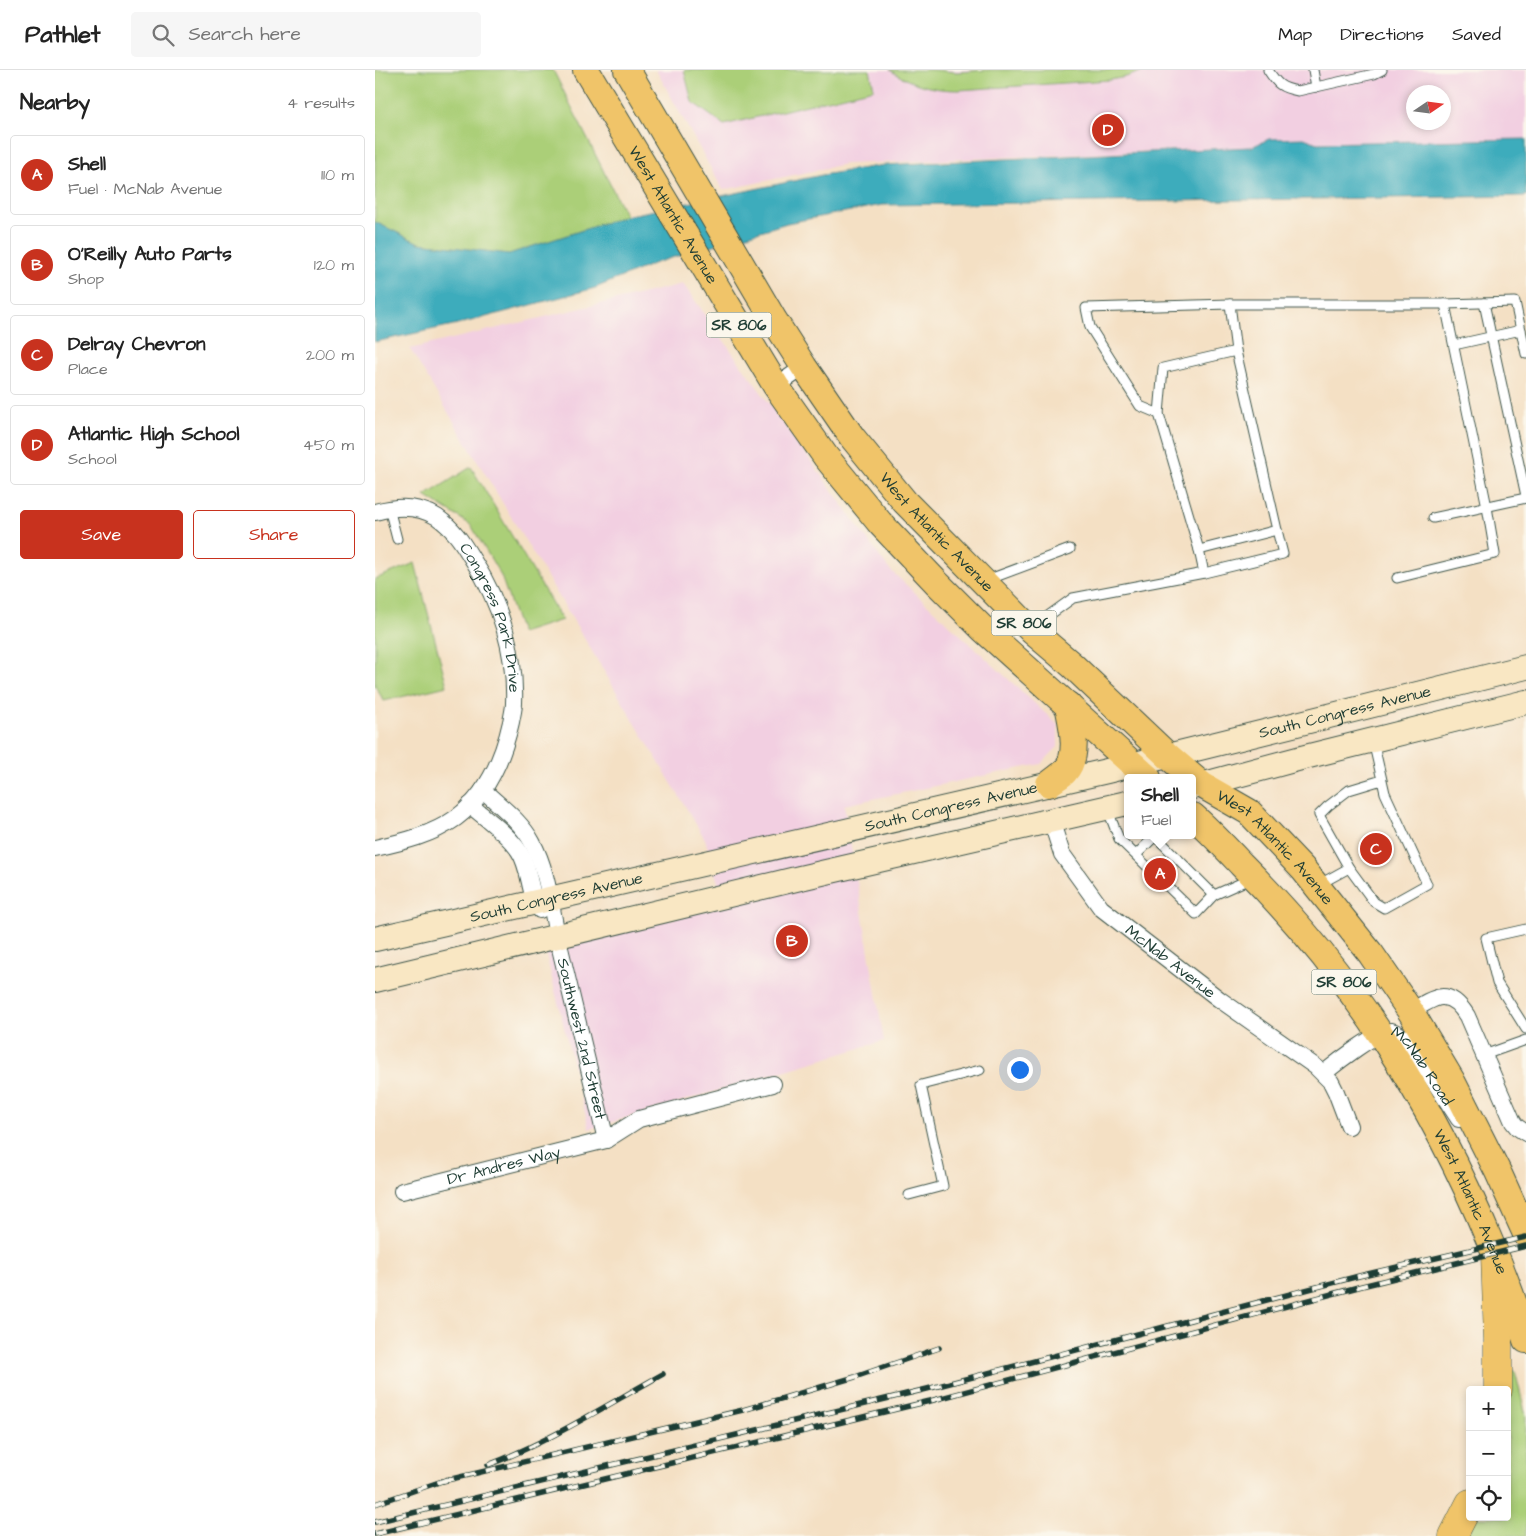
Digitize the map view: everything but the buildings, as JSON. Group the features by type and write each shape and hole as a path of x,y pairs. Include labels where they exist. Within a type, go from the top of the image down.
{"highway":[{"path":"1495,1254 1498,1386"},
{"path":"1453,1536 1466,1511"}],"main road":[{"name":"West Atlantic Avenue","path":"586,70 776,386 826,457 880,523 983,629 1140,771"},
{"name":"West Atlantic Avenue","path":"627,70 774,320 852,436 905,502 982,582 1185,774"},
{"name":"South Congress Avenue","path":"375,939 1049,784 1140,771 1168,756 1526,667"},
{"path":"1197,786 1526,702"},
{"path":"1049,784 1066,770 1073,755 1073,734 1068,705"},
{"name":"West Atlantic Avenue","path":"1197,786 1249,812 1317,885 1371,954 1411,1012 1472,1119 1510,1196 1526,1234"},
{"path":"375,980 800,878 1117,805"},
{"name":"West Atlantic Avenue","path":"1196,819 1254,877 1315,946 1381,1034 1409,1076 1460,1174 1495,1254 1526,1340"},
{"path":"800,878 818,863 828,848 832,833"}],"street":[{"path":"776,386 805,367"},
{"name":"Congress Park Drive","path":"375,848 405,842 435,830 456,818 470,805 483,790 506,743 514,704 512,660 501,617 488,583 457,534 436,517 414,508 382,510"},
{"path":"483,790 513,817 532,841 546,878 542,900"},
{"path":"470,805 501,831 519,851 542,900"},
{"name":"McNab Avenue","path":"1051,820 1062,854 1101,908 1219,999 1324,1073"},
{"name":"Southwest 2nd Street","path":"542,900 558,937 606,1140"},
{"path":"1411,1012 1439,996 1454,1000 1467,1016 1513,1122 1517,1128 1526,1133"},
{"name":"McNab Road","path":"1324,1073 1352,1052 1381,1034 1391,1031 1397,1033 1408,1041 1510,1196"},
{"path":"1324,1073 1337,1092 1349,1126"},
{"name":"Dr Andres Way","path":"402,1191 606,1140 639,1119 773,1084"}],"lane":[{"path":"1268,70 1275,81 1285,89 1297,91 1374,74 1382,70"},
{"path":"1313,70 1317,87"},
{"path":"1159,414 1140,406 1089,328 1086,308 1229,304 1445,304 1515,302 1526,354"},
{"path":"1433,518 1526,497 1483,303"},
{"path":"1032,631 1048,616 1073,598 1204,573 1283,554 1236,351 1229,304"},
{"path":"1397,578 1495,554 1445,304"},
{"path":"1454,345 1521,330"},
{"path":"1204,573 1159,414 1163,368 1236,351"},
{"path":"382,510 397,539"},
{"path":"1199,550 1277,530"},
{"path":"982,582 1070,549"},
{"path":"1373,740 1382,780 1385,794 1427,884 1385,908 1374,902 1349,868 1319,815 1349,790 1382,780"},
{"path":"1117,805 1119,839 1180,894 1196,914 1214,895 1254,877"},
{"path":"1136,855 1152,839"},
{"path":"1157,839 1166,851 1214,895"},
{"path":"1317,885 1349,868"},
{"path":"1526,929 1487,938 1497,982 1526,1029"},
{"path":"1484,1055 1526,1040"},
{"path":"909,1195 943,1186 921,1085 981,1070"}],"shaded area":[{"path":"656,70 1526,70 1526,139 1317,143 1304,138 1269,139 1251,147 845,164 723,190"},
{"path":"683,284 888,568 1058,725 1058,747 1041,764 844,805 884,1041 589,1129 545,950 725,906 705,839 410,349"}],"green space":[{"path":"375,70 553,70 626,216 509,254 419,243 375,222"},
{"path":"684,70 870,70 874,89 724,125 692,102"},
{"path":"890,70 957,72 989,70 1146,70 1110,80 959,90 923,86"},
{"path":"471,467 562,620 521,633 501,576 471,525 425,496"},
{"path":"415,563 447,686 384,701 375,686 375,579"},
{"path":"1508,1370 1515,1371 1526,1416 1526,1536 1466,1536 1474,1521 1511,1521 1511,1386 1508,1386"}],"water":[{"path":"1304,138 1317,143 1526,139 1526,196 882,205 787,223 658,262 595,288 467,322 375,342 375,222 419,243 509,254 626,216 822,175 884,165 1251,147 1269,139"}],"railway":[{"path":"375,1522 927,1389 1359,1276 1526,1237"},
{"path":"375,1534 930,1401 1362,1286 1526,1246"},
{"path":"443,1481 743,1410 855,1377 939,1348"},
{"path":"488,1465 555,1435 663,1374"},
{"path":"375,1504 448,1479"}],"place":[{"name":"Atlantic High School","path":"1108,130"},
{"name":"Delray Chevron","path":"1376,849"},
{"name":"Shell","path":"1160,874"},
{"name":"O'Reilly Auto Parts","path":"792,941"}]}
